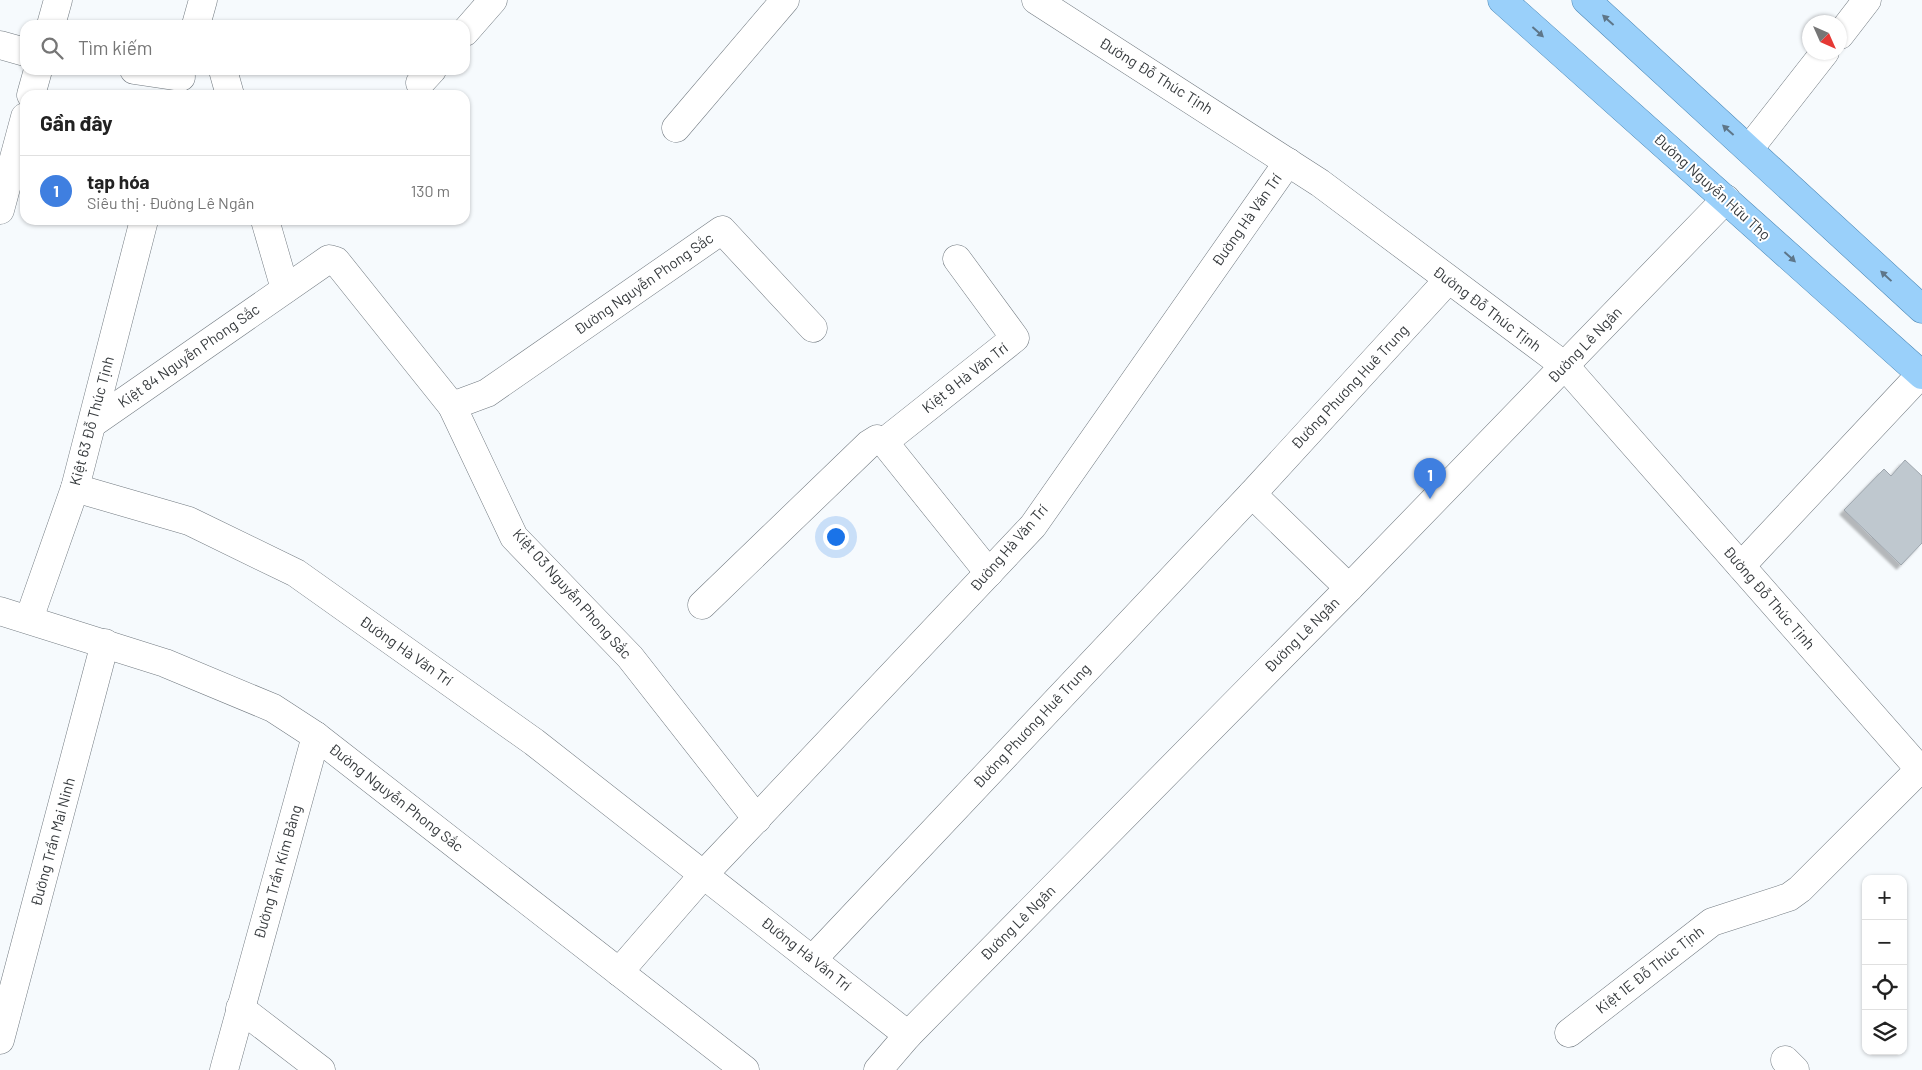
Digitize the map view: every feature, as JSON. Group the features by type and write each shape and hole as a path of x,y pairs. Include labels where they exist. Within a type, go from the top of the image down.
{"main road":[{"name":"Đường Nguyễn Hữu Thọ","path":"1502,0 1922,374"},
{"path":"1586,0 1922,308"}],"street":[{"path":"52,20 58,0"},
{"path":"470,26 493,0"},
{"path":"676,128 785,0"},
{"name":"Đường Đỗ Thúc Tịnh","path":"1036,0 1288,162 1564,366 1921,770"},
{"path":"1847,26 1867,0"},
{"path":"0,45 20,51"},
{"path":"1749,149 1820,60"},
{"path":"32,90 37,75"},
{"path":"155,75 180,81"},
{"path":"224,75 228,90"},
{"path":"0,210 20,136"},
{"name":"Đường Hà Văn Trí","path":"619,972 704,874 1032,526 1288,162"},
{"name":"Đường Lê Ngân","path":"878,1070 908,1035 1348,588 1726,199"},
{"name":"Kiệt 63 Đỗ Thúc Tịnh","path":"29,619 75,488 143,225"},
{"path":"267,225 285,289"},
{"name":"Đường Nguyễn Phong Sắc","path":"452,406 487,393 722,230 813,328"},
{"name":"Kiệt 84 Nguyễn Phong Sắc","path":"93,423 329,259 336,261"},
{"name":"Kiệt 9 Hà Văn Trí","path":"702,605 869,444 877,440 884,442 1016,338 957,259"},
{"name":"Kiệt 03 Nguyễn Phong Sắc","path":"336,261 452,406 514,537 630,658 756,819"},
{"name":"Đường Phương Huê Trung","path":"812,960 1252,494 1448,280"},
{"name":"Đường Nguyễn Hữu Thọ","path":"1741,566 1922,374"},
{"path":"884,442 989,573"},
{"name":"Đường Hà Văn Trí","path":"75,488 189,521 296,573 534,742 908,1035"},
{"path":"1252,494 1348,588"},
{"name":"Đường Nguyễn Phong Sắc","path":"0,611 165,662 273,708 316,736 745,1070"},
{"name":"Đường Trần Mai Ninh","path":"0,1040 105,643"},
{"name":"Đường Trần Kim Bảng","path":"224,1070 316,736"},
{"name":"Kiệt 1E Đỗ Thúc Tịnh","path":"1569,1033 1712,922 1789,897 1800,889 1921,770"},
{"path":"240,1008 321,1070"}],"building":[{"path":"1905,460 1922,476 1922,543 1901,565 1844,510 1884,469 1891,476"}],"place":[{"name":"tạp hóa","path":"1430,499"}]}
